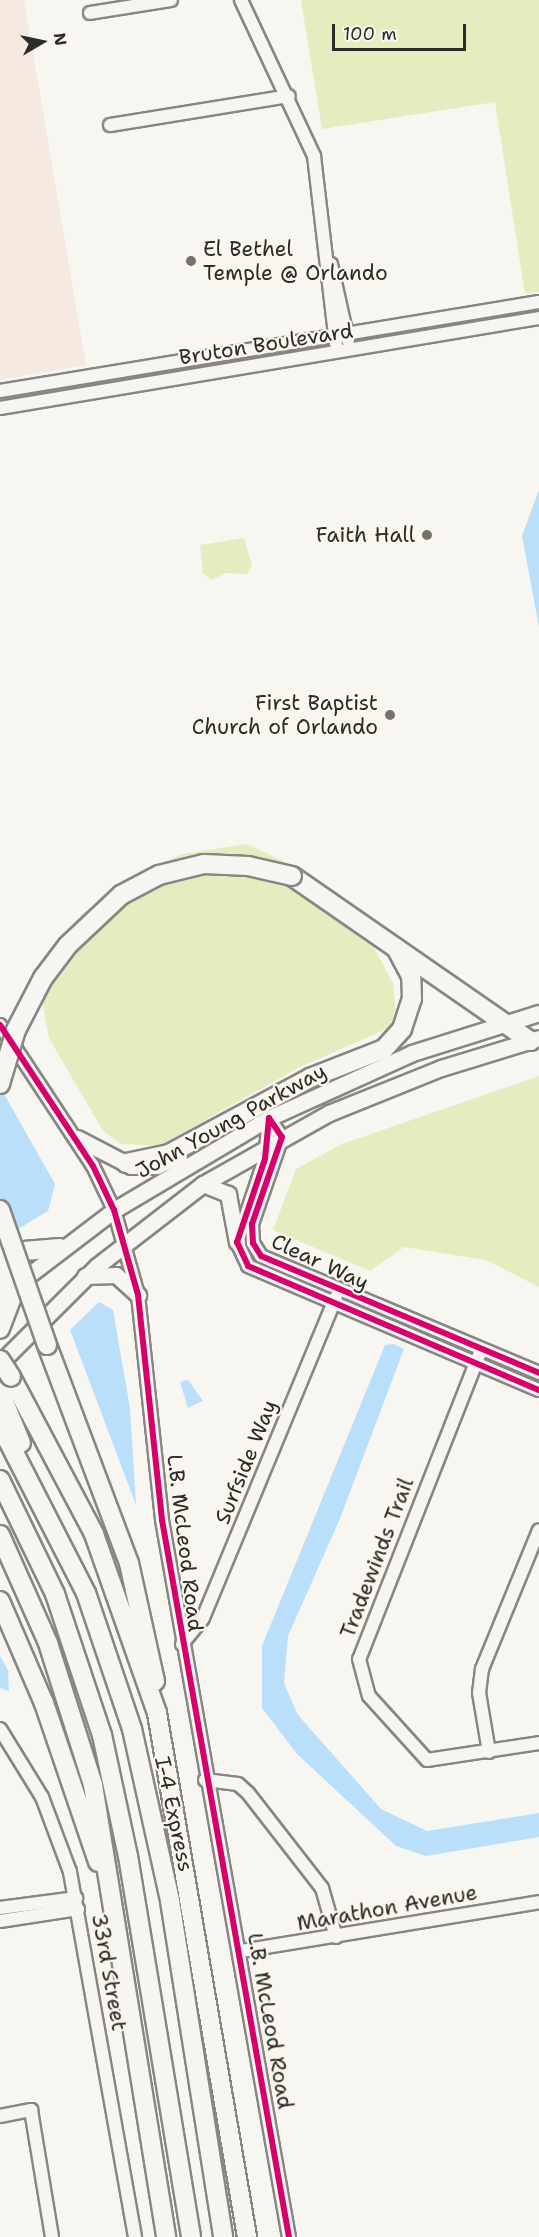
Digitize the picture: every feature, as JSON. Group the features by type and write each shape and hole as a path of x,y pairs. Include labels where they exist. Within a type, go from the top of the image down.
{"highway":[{"path":"0,1084 20,1021 48,971 121,895 159,875 197,865 248,866 292,876 503,1023 534,1040"},
{"path":"126,1163 169,1154 310,1078 384,1049 402,1029 412,999 411,976 396,948"},
{"path":"0,1210 139,1596 153,1653 157,1713 247,2237"},
{"path":"0,1253 60,1248"},
{"path":"0,1267 10,1310 0,1329"},
{"path":"4,1367 94,1534 157,1713"},
{"path":"0,1392 54,1522"},
{"name":"I-4 Express","path":"0,1425 54,1522 109,1650 150,1798 223,2237"},
{"path":"0,1480 55,1594 102,1735 128,1856 191,2237"},
{"path":"0,1535 48,1643 81,1741 101,1822 128,1977 166,2237"},
{"path":"0,1600 81,1803 128,1977"}],"main road":[{"name":"John Young Parkway","path":"5,1292 60,1248 114,1210 268,1118 370,1070 503,1023 539,1013"},
{"name":"John Young Parkway","path":"4,1367 85,1276 124,1241 203,1184 282,1137 404,1082 534,1040"},
{"path":"77,1138 126,1163 157,1166 212,1139 232,1140"},
{"path":"203,1184 228,1194 237,1242"},
{"path":"85,1276 116,1275 138,1295"}],"street":[{"path":"90,14 171,0"},
{"path":"241,0 245,19 289,96 314,156 343,350"},
{"path":"110,125 289,96"},
{"name":"Bruton Boulevard","path":"0,391 539,302"},
{"path":"490,310 492,326"},
{"name":"Bruton Boulevard","path":"0,408 539,318"},
{"path":"171,363 174,379"},
{"name":"L.B. McLeod Road","path":"0,1025 77,1138 114,1210 138,1295 162,1520 205,1780 241,1951 289,2237"},
{"path":"268,1118 282,1137"},
{"path":"237,1242 267,1146 268,1118"},
{"name":"Clear Way","path":"282,1137 252,1224 253,1243 268,1261 539,1373"},
{"name":"Clear Way","path":"237,1242 241,1257 255,1271 539,1390"},
{"name":"Surfside Way","path":"182,1644 203,1618 339,1291"},
{"name":"Tradewinds Trail","path":"481,1350 359,1659 369,1696 427,1760 539,1743"},
{"path":"489,1752 479,1693 482,1669 539,1530"},
{"name":"33rd Street","path":"0,1729 42,1797 77,1904 135,2237"},
{"path":"205,1780 238,1784 248,1793 322,1888 336,1937"},
{"name":"Marathon Avenue","path":"241,1951 539,1902"},
{"path":"0,1908 77,1904"},
{"path":"0,1921 77,1904"},
{"path":"0,2116 31,2110 52,2237"}],"shaded area":[{"path":"0,0 24,0 86,365 0,380"}],"green space":[{"path":"301,0 539,0 539,292 525,294 495,102 322,129"},
{"path":"244,538 252,566 247,574 226,573 212,580 203,573 200,545"},
{"path":"247,844 291,865 374,948 393,983 396,1011 389,1028 298,1068 159,1146 121,1144 103,1131 49,1038 37,975 46,955 82,914 132,877 182,854"},
{"path":"539,1076 539,1287 486,1260 404,1247 370,1271 273,1230 296,1169 342,1144"}],"water":[{"path":"539,490 539,627 522,536"},
{"path":"0,1087 55,1184 48,1211 18,1229 0,1227"},
{"path":"99,1302 113,1310 130,1408 136,1505 70,1330"},
{"path":"394,1344 404,1349 339,1521 288,1636 284,1683 298,1715 381,1809 427,1831 539,1813 539,1837 426,1856 396,1846 297,1754 262,1708 262,1646 385,1345"},
{"path":"188,1380 203,1401 188,1408 180,1382"},
{"path":"0,1656 8,1670 9,1691 0,1688"}],"cycle path":[{"path":"0,1025 93,1166 114,1210 138,1295 162,1520 289,2237"},
{"path":"269,1118 265,1159 237,1242 248,1266 539,1390"},
{"path":"269,1118 282,1137 252,1224 253,1243 261,1256 539,1373"}],"place":[{"name":"El Bethel Temple @ Orlando","path":"191,261"},
{"name":"Faith Hall","path":"427,535"},
{"name":"First Baptist Church of Orlando","path":"390,715"}]}
